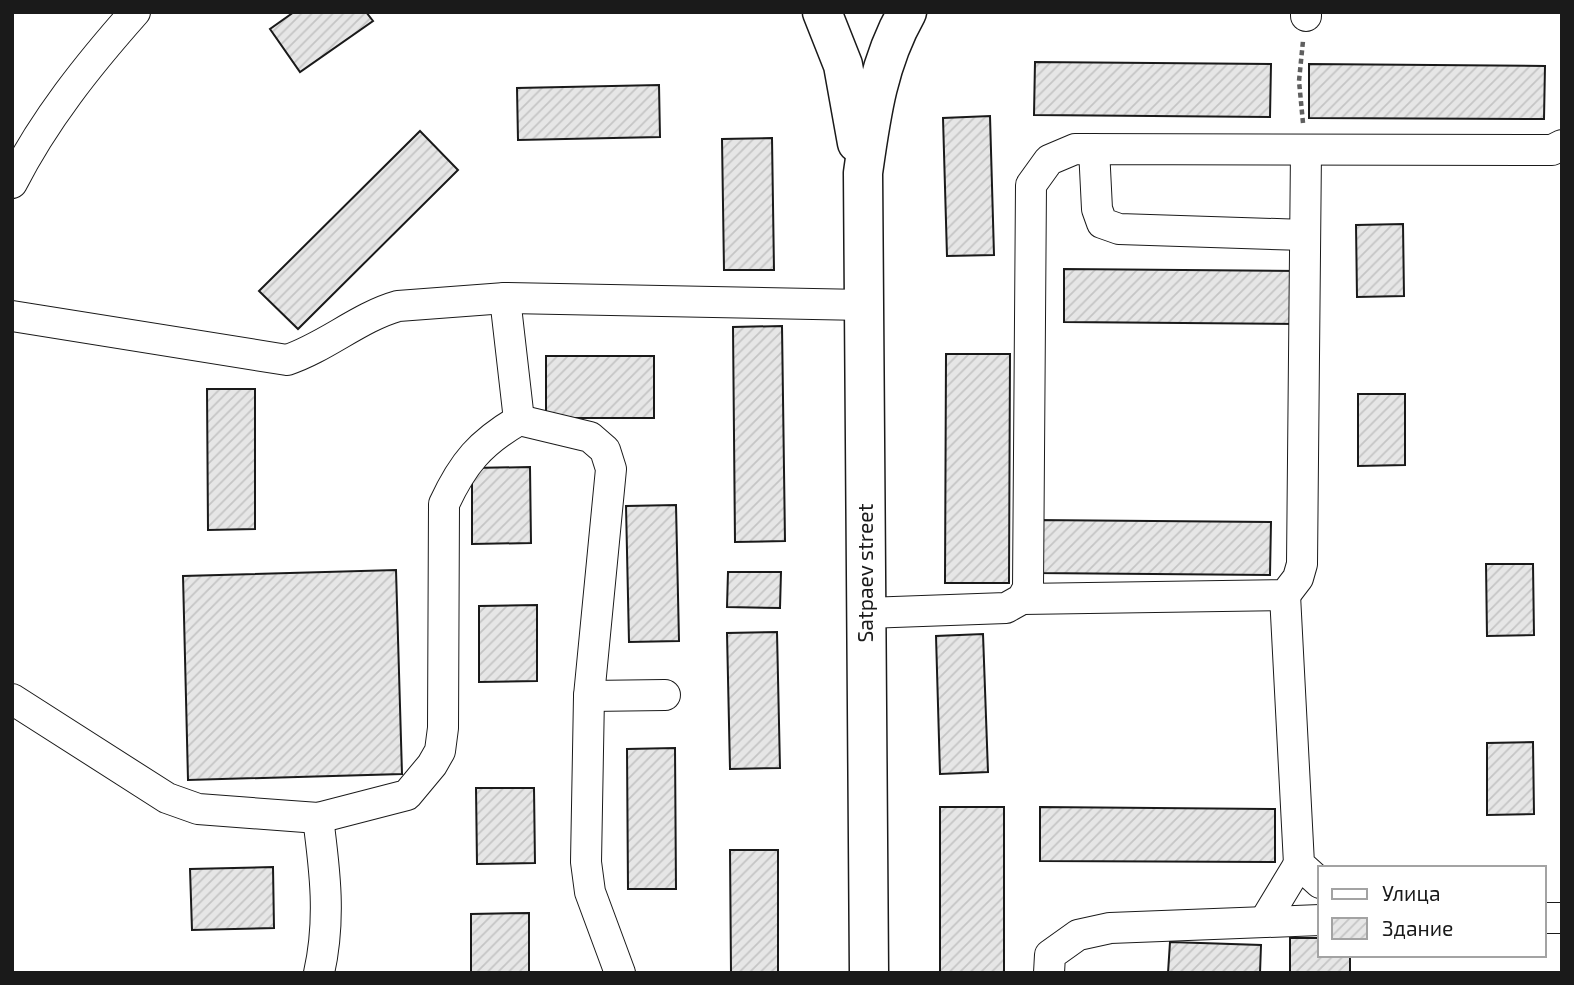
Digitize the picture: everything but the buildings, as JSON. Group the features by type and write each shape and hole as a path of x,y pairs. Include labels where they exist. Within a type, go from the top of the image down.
{"main road":[{"path":"822,12 843,65 863,173"},
{"path":"863,173 877,82 894,34 907,12"},
{"name":"Satpaev street","path":"863,173 869,973"}],"street":[{"path":"12,183 33,142 99,53 135,12"},
{"path":"1022,599 1028,588 1031,185 1049,160 1075,149 1552,150 1562,145"},
{"path":"1094,149 1097,209 1102,223 1119,229 1305,235"},
{"path":"1264,922 1309,873 1285,595 1298,578 1302,564 1306,150"},
{"path":"12,316 287,360 312,352 383,310 505,298 864,305"},
{"path":"505,298 519,420"},
{"path":"12,698 167,798 198,809 318,818 407,795 440,751 443,728 444,503 456,478 476,451 519,420 590,437 605,450 611,470 589,696 586,862 590,892 620,973"},
{"path":"866,613 1006,608 1022,599 1285,595"},
{"path":"589,696 665,695"},
{"path":"318,818 328,890 326,944 319,973"},
{"path":"1049,973 1050,955 1079,935 1110,928 1318,920"}],"path":[{"path":"1306,14 1299,81 1306,150"}]}
